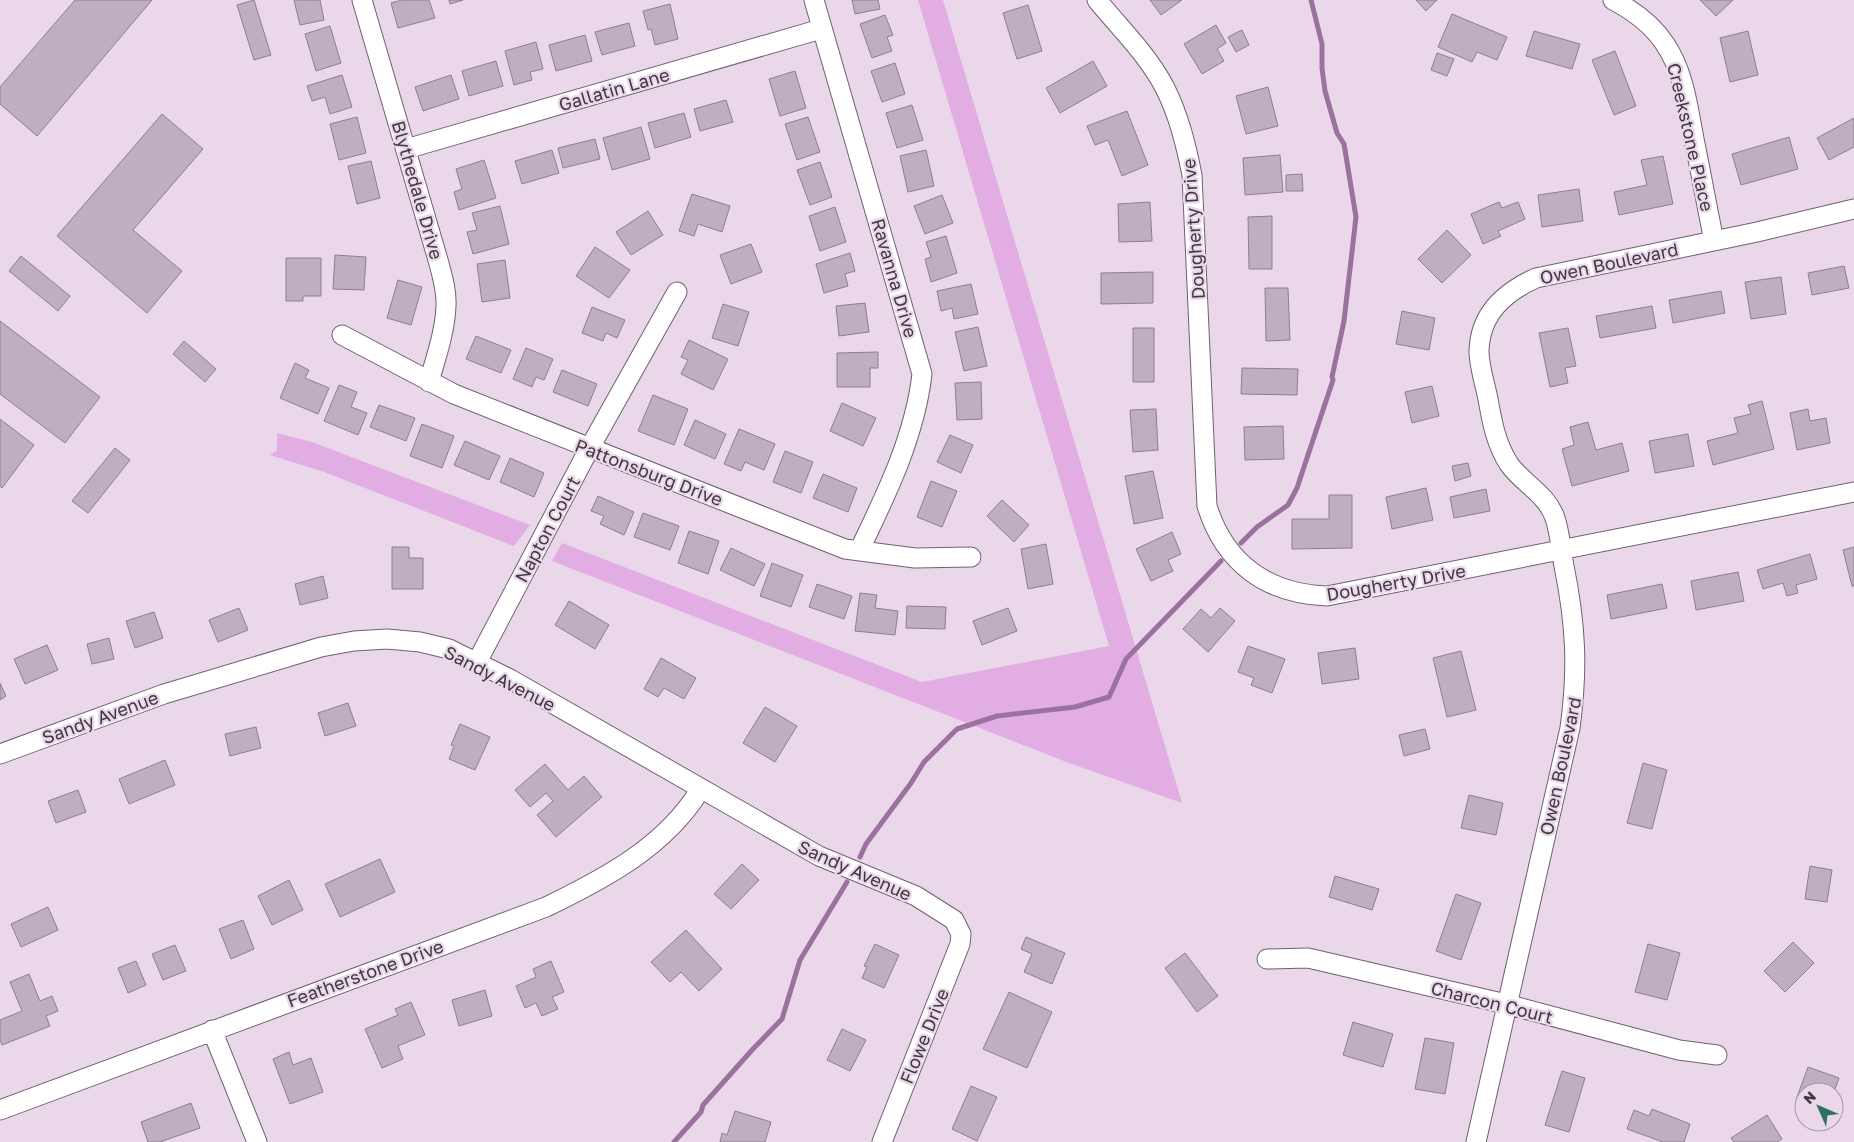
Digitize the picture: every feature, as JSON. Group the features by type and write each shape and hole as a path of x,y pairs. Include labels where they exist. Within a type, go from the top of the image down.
{"street":[{"name":"Blythedale Drive","path":"362,0 406,149 445,292 446,305 443,329 429,382"},
{"name":"Ravanna Drive","path":"814,0 922,374 919,400 906,443 859,551"},
{"name":"Dougherty Drive","path":"1097,0 1147,60 1164,86 1186,141 1192,176 1204,482 1207,506 1212,522 1228,550 1246,568 1266,582 1284,590 1305,595 1327,596 1854,492"},
{"name":"Creekstone Place","path":"1613,0 1645,21 1657,33 1672,54 1679,72 1688,109 1714,241"},
{"name":"Gallatin Lane","path":"406,149 821,29"},
{"name":"Owen Boulevard","path":"1476,1142 1570,728 1576,688 1576,647 1573,615 1555,519 1548,504 1514,471 1495,434 1479,352 1480,338 1486,320 1502,298 1517,287 1536,278 1854,210"},
{"name":"Napton Court","path":"477,662 589,450 646,351 677,292"},
{"name":"Pattonsburg Drive","path":"342,335 429,382 589,450 652,471 845,549 915,558 971,557"},
{"name":"Sandy Avenue","path":"0,754 164,694 330,645 387,639 420,642 449,649 510,679 700,790 819,856 916,896 954,920 959,929"},
{"name":"Featherstone Drive","path":"0,1110 546,907 580,890 646,849 677,822 700,790"},
{"name":"Flowe Drive","path":"882,1142 960,944 959,929"},
{"name":"Charcon Court","path":"1267,959 1308,958 1506,1004 1679,1050 1716,1055"},
{"path":"212,1030 257,1142"}],"shaded area":[{"path":"918,0 943,0 1182,803 1069,763 552,561 562,543 922,682 1109,646"},
{"path":"277,433 312,442 530,525 514,546 324,472 270,455 277,451"}],"building":[{"path":"75,0 152,0 37,136 0,104 0,87"},
{"path":"254,0 271,55 254,60 237,5"},
{"path":"294,0 320,0 324,20 300,25"},
{"path":"402,0 429,0 435,18 398,28 391,3"},
{"path":"449,0 463,0 450,4"},
{"path":"852,0 878,0 880,9 855,14"},
{"path":"1150,0 1182,0 1161,15"},
{"path":"1416,0 1437,0 1426,11"},
{"path":"1700,0 1733,0 1716,16"},
{"path":"670,4 678,39 655,45 651,29 648,30 643,11"},
{"path":"1028,5 1042,51 1017,59 1003,13"},
{"path":"1452,14 1507,37 1497,60 1477,52 1472,62 1438,47"},
{"path":"885,15 893,35 887,37 892,51 872,58 860,24"},
{"path":"629,23 635,46 602,55 595,32"},
{"path":"1216,25 1226,43 1217,49 1224,61 1202,74 1184,44"},
{"path":"330,26 341,63 316,71 305,34"},
{"path":"1242,30 1249,45 1236,52 1228,37"},
{"path":"1534,31 1580,44 1572,69 1526,56"},
{"path":"1748,31 1758,75 1730,82 1720,38"},
{"path":"585,35 592,61 556,71 549,45"},
{"path":"536,42 543,69 530,72 532,80 514,85 505,51"},
{"path":"1615,51 1636,106 1614,115 1592,60"},
{"path":"1437,53 1454,59 1447,76 1431,70"},
{"path":"496,61 503,86 469,96 462,71"},
{"path":"1093,61 1107,86 1060,113 1046,88"},
{"path":"895,63 905,94 882,102 871,71"},
{"path":"795,71 806,108 780,116 769,79"},
{"path":"342,75 352,107 330,114 325,97 312,101 307,86"},
{"path":"451,75 459,99 423,111 415,87"},
{"path":"1268,87 1278,126 1246,134 1236,96"},
{"path":"726,100 733,122 700,131 694,109"},
{"path":"912,105 923,140 897,148 886,113"},
{"path":"1127,111 1148,165 1122,176 1108,140 1095,145 1087,126"},
{"path":"684,113 691,137 655,148 648,123"},
{"path":"162,114 203,149 133,230 182,271 147,313 57,236"},
{"path":"357,117 366,153 339,160 330,124"},
{"path":"808,117 820,152 797,160 785,124"},
{"path":"1854,118 1854,147 1829,160 1817,138"},
{"path":"641,127 650,159 612,170 603,138"},
{"path":"1789,137 1798,169 1741,185 1732,154"},
{"path":"595,139 600,159 563,168 558,148"},
{"path":"552,150 559,173 522,184 515,161"},
{"path":"926,150 934,186 908,192 900,156"},
{"path":"1280,155 1283,192 1245,195 1243,158"},
{"path":"1663,156 1673,204 1619,215 1614,192 1647,185 1641,160"},
{"path":"484,160 496,198 459,210 454,192 462,189 456,169"},
{"path":"371,161 380,198 357,204 348,166"},
{"path":"820,162 832,197 810,205 797,170"},
{"path":"1302,174 1303,191 1286,191 1286,175"},
{"path":"1579,189 1583,221 1542,227 1538,195"},
{"path":"692,194 730,206 722,232 698,224 694,236 679,231"},
{"path":"942,195 953,223 925,234 914,206"},
{"path":"1150,202 1152,241 1119,242 1118,204"},
{"path":"1499,202 1502,208 1518,202 1525,219 1498,231 1501,236 1483,244 1471,214"},
{"path":"500,206 509,244 473,254 467,232 477,230 472,213"},
{"path":"835,207 846,242 820,251 809,216"},
{"path":"648,211 663,235 631,255 616,232"},
{"path":"1272,216 1272,269 1249,269 1248,217"},
{"path":"1447,230 1471,255 1442,283 1418,259"},
{"path":"946,236 957,273 931,282 925,259 931,257 926,242"},
{"path":"751,244 762,272 731,284 720,255"},
{"path":"595,247 630,270 609,298 576,276"},
{"path":"850,253 855,271 845,274 848,286 824,293 816,264"},
{"path":"335,255 366,257 364,290 333,289"},
{"path":"21,256 70,296 58,311 9,271"},
{"path":"286,258 321,258 321,296 303,296 303,301 286,301"},
{"path":"505,260 510,298 482,302 477,264"},
{"path":"1844,266 1849,288 1812,295 1808,273"},
{"path":"1153,272 1153,303 1101,304 1101,273"},
{"path":"1781,277 1786,314 1751,319 1745,282"},
{"path":"398,280 422,287 411,325 387,318"},
{"path":"971,284 978,314 954,319 952,308 941,311 937,291"},
{"path":"1265,288 1288,288 1290,340 1266,341"},
{"path":"1721,291 1725,313 1673,323 1669,300"},
{"path":"865,303 869,332 839,336 836,306"},
{"path":"723,304 749,312 738,346 712,338"},
{"path":"1652,306 1656,328 1600,338 1596,316"},
{"path":"592,307 625,320 617,338 606,333 603,341 582,333"},
{"path":"1402,311 1435,318 1429,350 1396,344"},
{"path":"0,321 100,397 65,443 0,394"},
{"path":"978,327 987,366 964,371 955,332"},
{"path":"1133,328 1154,328 1154,382 1133,382"},
{"path":"1568,328 1576,366 1565,368 1568,383 1550,387 1539,333"},
{"path":"476,336 511,350 501,373 466,359"},
{"path":"689,340 728,359 713,390 681,374 688,360 681,357"},
{"path":"184,341 216,369 205,382 173,354"},
{"path":"526,348 553,359 544,380 536,377 532,387 513,379"},
{"path":"878,352 878,368 870,368 870,387 837,387 837,353"},
{"path":"295,363 309,370 305,378 329,388 318,414 280,398"},
{"path":"1242,368 1298,369 1297,395 1241,394"},
{"path":"562,370 597,384 588,406 553,392"},
{"path":"981,382 982,419 957,420 955,383"},
{"path":"339,385 357,392 351,407 367,413 358,435 324,421"},
{"path":"1432,386 1439,416 1412,423 1405,392"},
{"path":"653,395 688,409 674,445 638,431"},
{"path":"1762,401 1774,449 1713,465 1707,441 1738,433 1734,418 1751,414 1748,405"},
{"path":"842,403 876,418 863,446 830,431"},
{"path":"379,405 415,418 406,441 370,427"},
{"path":"1156,409 1158,450 1133,452 1130,410"},
{"path":"1808,409 1810,421 1826,418 1830,443 1797,450 1790,413"},
{"path":"0,419 34,445 2,488 0,486"},
{"path":"695,420 726,434 715,459 684,445"},
{"path":"1588,422 1596,450 1622,443 1629,471 1572,486 1562,449 1574,445 1570,427"},
{"path":"422,424 454,436 442,468 410,456"},
{"path":"1283,426 1284,459 1245,460 1244,427"},
{"path":"739,429 775,444 764,470 745,462 741,471 724,464"},
{"path":"1688,434 1694,466 1655,473 1649,441"},
{"path":"950,435 973,445 961,473 937,462"},
{"path":"465,441 500,456 489,480 454,465"},
{"path":"115,448 130,460 88,513 72,501"},
{"path":"785,451 813,462 801,493 773,482"},
{"path":"510,458 544,473 534,497 500,482"},
{"path":"1468,463 1471,476 1455,481 1452,466"},
{"path":"1153,471 1163,518 1134,524 1125,476"},
{"path":"823,474 857,488 848,512 813,498"},
{"path":"931,481 957,491 942,527 917,517"},
{"path":"1426,488 1433,520 1392,529 1386,497"},
{"path":"1486,489 1490,511 1454,518 1450,497"},
{"path":"1329,495 1352,495 1352,548 1292,549 1292,519 1329,519"},
{"path":"598,496 634,512 624,535 600,524 604,516 591,511"},
{"path":"1002,500 1029,525 1014,542 987,516"},
{"path":"643,513 679,526 670,550 634,537"},
{"path":"689,531 719,541 708,574 678,563"},
{"path":"1172,532 1181,554 1168,560 1173,571 1151,581 1136,549"},
{"path":"1046,544 1053,584 1028,589 1021,549"},
{"path":"392,547 409,547 409,558 423,558 423,589 392,589"},
{"path":"1854,547 1854,586 1852,586 1843,550"},
{"path":"731,548 765,564 754,586 720,570"},
{"path":"1810,554 1817,579 1796,585 1798,593 1787,596 1783,583 1763,589 1757,570"},
{"path":"772,563 803,575 791,607 760,596"},
{"path":"1738,572 1744,601 1696,610 1691,581"},
{"path":"323,576 328,598 300,605 295,584"},
{"path":"817,584 852,596 844,619 809,607"},
{"path":"1662,584 1667,608 1611,619 1607,595"},
{"path":"860,593 877,595 875,608 898,611 895,635 855,631"},
{"path":"569,601 609,625 595,649 555,625"},
{"path":"907,606 946,607 945,629 906,628"},
{"path":"239,608 248,630 218,642 209,620"},
{"path":"1008,608 1017,631 982,645 973,621"},
{"path":"1220,608 1235,621 1208,652 1183,629 1201,609 1211,618"},
{"path":"154,612 163,638 135,648 126,621"},
{"path":"109,638 114,659 92,664 87,644"},
{"path":"47,645 58,670 25,684 14,659"},
{"path":"1248,646 1285,659 1272,693 1251,685 1254,678 1238,672"},
{"path":"1355,648 1359,679 1322,684 1318,653"},
{"path":"1461,651 1476,710 1447,717 1433,658"},
{"path":"661,658 696,678 684,699 664,688 658,697 644,689"},
{"path":"0,683 6,696 0,700"},
{"path":"348,703 356,726 325,736 318,713"},
{"path":"765,707 797,726 775,762 743,743"},
{"path":"460,724 490,737 475,770 449,759 454,746 451,745"},
{"path":"256,727 261,748 230,756 225,734"},
{"path":"1425,729 1430,749 1404,756 1399,735"},
{"path":"165,760 175,785 129,804 119,779"},
{"path":"1643,763 1667,770 1652,829 1627,823"},
{"path":"545,764 568,790 584,776 602,797 556,837 537,815 553,801 546,793 530,807 515,790"},
{"path":"78,790 86,812 56,823 48,801"},
{"path":"1469,795 1503,803 1496,835 1461,828"},
{"path":"380,859 395,892 340,917 325,884"},
{"path":"742,864 759,880 731,909 714,894"},
{"path":"1810,866 1832,870 1827,902 1805,899"},
{"path":"1335,876 1379,889 1372,910 1329,897"},
{"path":"289,880 303,910 272,925 258,896"},
{"path":"1456,894 1481,903 1461,960 1436,951"},
{"path":"48,907 58,930 21,947 11,924"},
{"path":"243,920 254,949 231,959 219,929"},
{"path":"686,930 722,969 699,991 681,972 670,982 651,962"},
{"path":"1026,937 1065,953 1052,984 1024,972 1032,954 1021,949"},
{"path":"1793,942 1814,963 1785,992 1764,971"},
{"path":"875,944 899,955 884,988 862,978 867,967 864,966"},
{"path":"1648,944 1680,953 1667,1000 1635,992"},
{"path":"175,945 186,971 163,980 152,954"},
{"path":"1185,953 1218,996 1197,1012 1165,968"},
{"path":"136,961 146,985 128,993 118,968"},
{"path":"551,961 564,992 552,997 558,1009 542,1016 536,1003 525,1008 516,986 536,977 533,969"},
{"path":"29,974 40,1001 52,996 58,1011 46,1016 50,1026 2,1045 0,1040 0,1020 22,1011 10,982"},
{"path":"485,990 492,1016 459,1026 452,1000"},
{"path":"1009,992 1052,1012 1027,1068 983,1049"},
{"path":"411,1002 425,1035 398,1046 403,1059 382,1068 365,1029 398,1015 395,1009"},
{"path":"1353,1022 1393,1034 1383,1067 1343,1055"},
{"path":"842,1029 866,1040 850,1071 827,1060"},
{"path":"1425,1038 1454,1043 1445,1094 1415,1089"},
{"path":"289,1052 293,1065 311,1058 323,1092 290,1104 273,1059"},
{"path":"1808,1067 1839,1078 1838,1082 1802,1082"},
{"path":"1562,1071 1585,1078 1569,1132 1545,1125"},
{"path":"971,1086 997,1097 977,1141 952,1129"},
{"path":"191,1103 200,1128 160,1142 148,1142 141,1122"},
{"path":"1652,1109 1690,1124 1684,1142 1663,1142 1627,1129 1634,1110 1649,1116"},
{"path":"735,1111 771,1122 765,1142 720,1142 722,1133 727,1135"},
{"path":"1767,1115 1782,1139 1777,1142 1734,1142 1731,1138"}],"waterway":[{"path":"1241,543 1257,527 1288,505 1297,488 1333,380 1332,377 1344,321 1356,217 1344,144 1337,133 1325,91 1322,68 1322,44 1311,0"},
{"path":"860,857 866,844 911,783 924,762 957,729 997,716 1075,707 1109,697 1126,659 1221,561"},
{"path":"674,1142 701,1112 703,1105 782,1019 800,960 847,882"}]}
